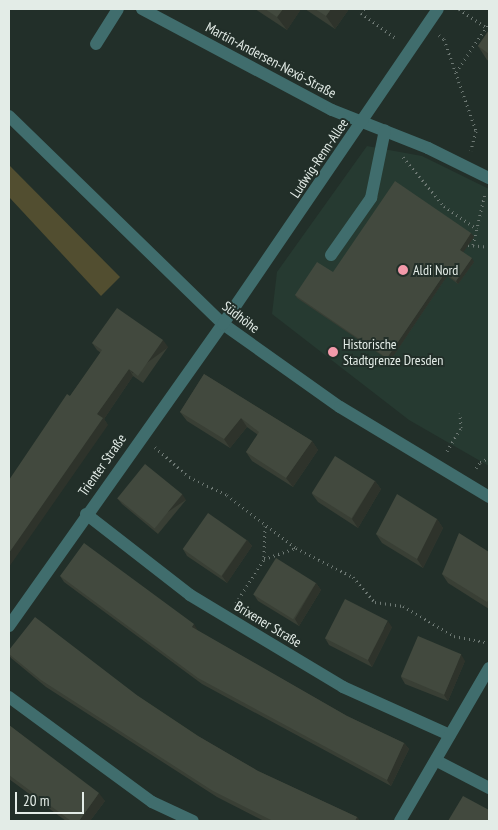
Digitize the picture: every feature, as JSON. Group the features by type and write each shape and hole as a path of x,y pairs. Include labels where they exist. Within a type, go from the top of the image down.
{"street":[{"path":"96,44 118,9"},
{"name":"Martin-Andersen-Nexö-Straße","path":"142,9 362,123 385,130 489,178"},
{"name":"Ludwig-Renn-Allee","path":"223,324 438,9"},
{"name":"Südhöhe","path":"9,116 223,324 340,407 489,497"},
{"path":"331,255 371,198 385,130"},
{"name":"Trienter Straße","path":"9,626 141,436 223,324"},
{"name":"Brixener Straße","path":"86,514 190,595 227,618 343,687 450,736"},
{"path":"400,821 489,668"},
{"path":"9,697 152,802 193,821"},
{"path":"436,761 489,788"}],"path":[{"path":"364,9 361,13 411,48"},
{"path":"459,9 486,27"},
{"path":"456,72 489,22"},
{"path":"426,26 444,39 476,131 466,167"},
{"path":"385,130 406,163 444,206 477,229"},
{"path":"473,245 489,178"},
{"path":"468,245 489,247"},
{"path":"438,467 461,428 460,413"},
{"path":"141,436 190,477 227,496 296,548 353,577 375,602 403,606 454,636 489,643"},
{"path":"227,618 264,559 265,526"},
{"path":"264,559 296,548"}],"shaded area":[{"path":"367,146 422,156 489,189 489,466 409,420 272,314 277,272"},
{"path":"9,165 120,277 101,296 9,197"}],"building":[{"path":"265,9 283,9 277,17"},
{"path":"315,9 331,9 326,16"},
{"path":"489,30 489,54 478,46"},
{"name":"Aldi Nord","path":"395,181 471,233 460,250 472,258 456,281 445,273 387,358 295,295 317,262 333,272"},
{"path":"117,308 163,340 138,376 129,369 97,414 103,418 9,553 9,480 67,394 70,396 102,350 92,343"},
{"path":"204,374 312,441 286,478 246,452 259,432 241,418 224,439 180,412"},
{"path":"335,456 375,481 352,518 312,493"},
{"path":"145,464 182,494 155,528 117,498"},
{"path":"397,494 437,519 417,559 376,534"},
{"path":"208,513 247,540 221,576 183,549"},
{"path":"459,533 489,552 489,599 487,602 442,574"},
{"path":"84,543 194,624 192,627 347,716 404,743 387,780 198,678 60,576"},
{"path":"276,558 316,583 293,619 253,594"},
{"path":"345,599 388,621 368,660 325,638"},
{"path":"35,617 138,696 198,736 258,771 357,817 355,821 273,821 213,791 41,680 9,654 9,650"},
{"path":"418,636 461,654 444,695 401,677"},
{"path":"9,725 99,793 79,821 71,821 9,775"},
{"path":"463,796 489,810 489,821 448,821"}],"place":[{"name":"Aldi Nord","path":"403,270"},
{"name":"Historische Stadtgrenze Dresden","path":"333,352"}]}
